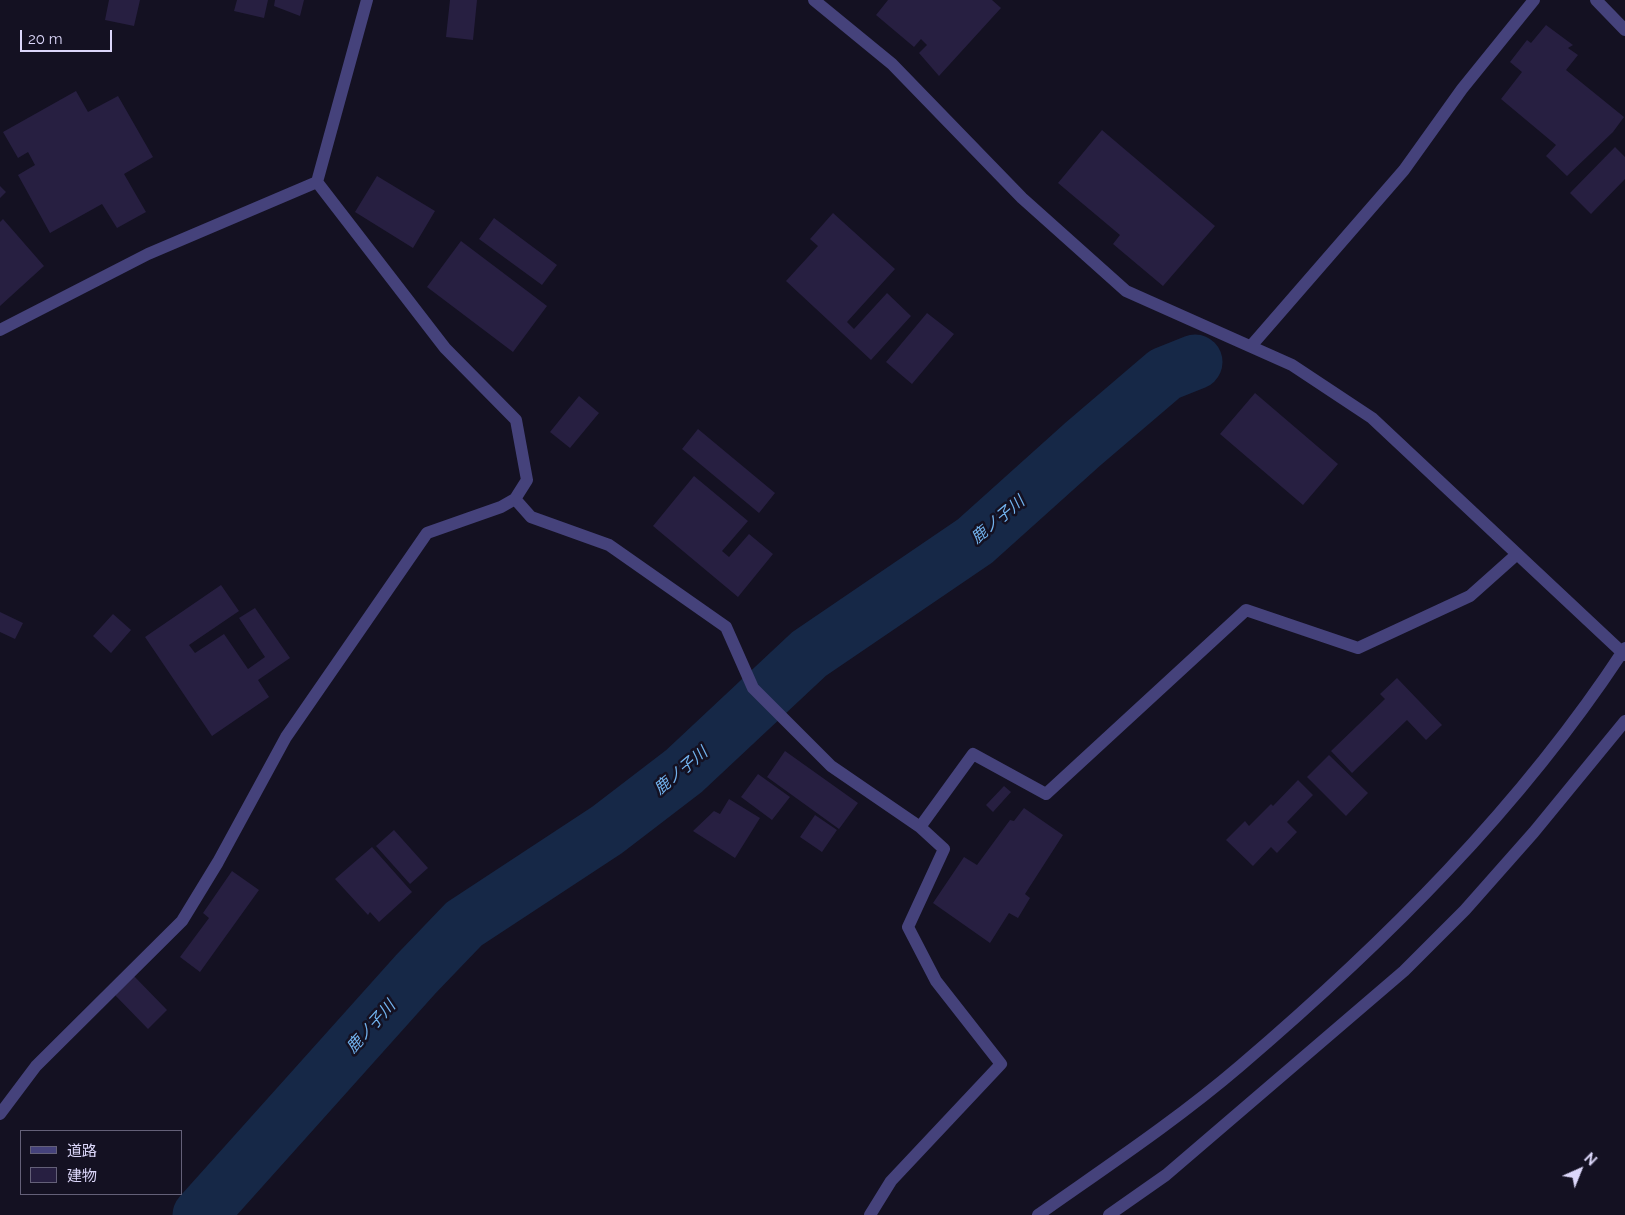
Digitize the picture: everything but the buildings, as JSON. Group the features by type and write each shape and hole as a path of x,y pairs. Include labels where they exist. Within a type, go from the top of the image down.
{"street":[{"path":"317,182 367,0"},
{"path":"814,0 892,64 1022,198 1126,291 1292,365 1372,418 1516,555 1624,652 1568,731 1508,804 1427,893 1317,998 1239,1067 1126,1153 1038,1215"},
{"path":"1251,346 1404,170 1462,89 1534,0"},
{"path":"1596,0 1625,30"},
{"path":"0,330 148,254 317,182"},
{"path":"0,1114 36,1066 182,921 218,862 286,737 427,533 501,507 515,499 527,480 516,420 445,348 317,182"},
{"path":"515,499 531,517 609,545 726,627 753,688 831,766 920,827 944,849 908,927 936,981 1001,1064 891,1182 870,1215"},
{"path":"920,827 973,754 1046,794 1246,610 1358,648 1470,596 1516,555"},
{"path":"1109,1215 1166,1175 1404,971 1465,910 1534,832 1625,721"}],"waterway":[{"name":"鹿ノ子川","path":"200,1215 416,974 464,924 607,830 684,771 809,654 975,541 1083,444 1165,374 1195,362"}]}
